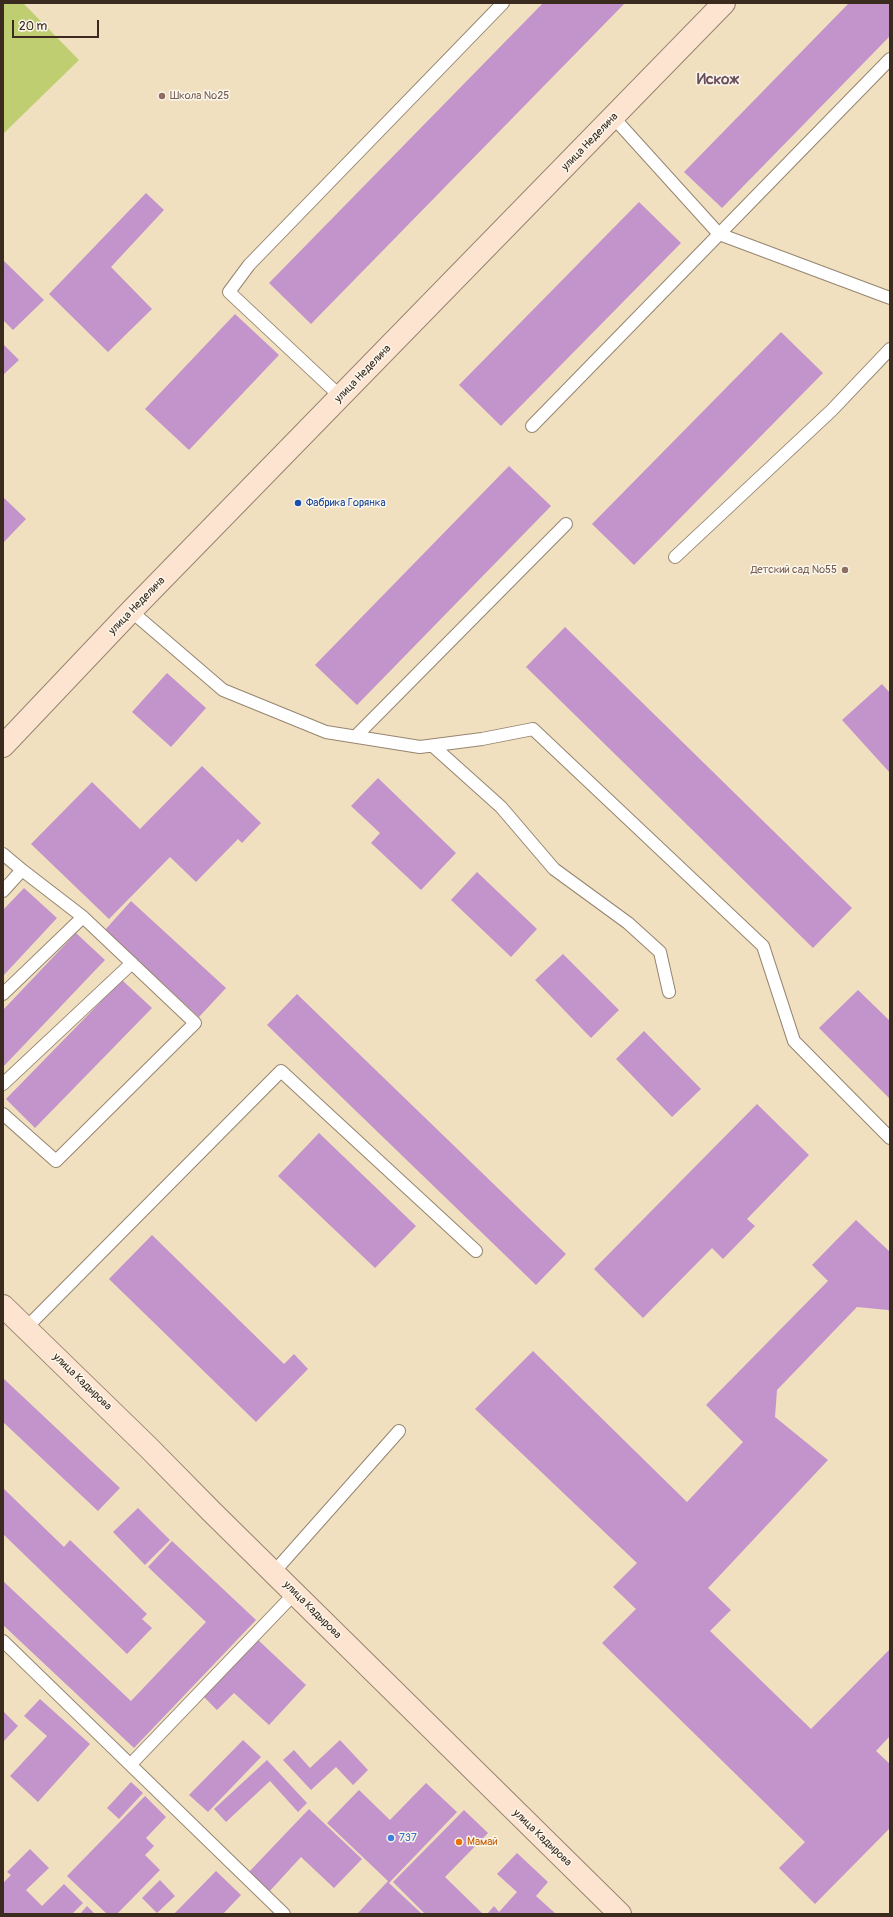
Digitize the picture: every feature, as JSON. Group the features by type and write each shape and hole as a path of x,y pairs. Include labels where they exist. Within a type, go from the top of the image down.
{"street":[{"name":"улица Неделина","path":"3,746 131,611 614,118 724,3"},
{"name":"улица Кадырова","path":"3,1306 148,1447 620,1914"}],"lane":[{"path":"340,397 229,292 249,265 503,3"},
{"path":"532,426 890,59"},
{"path":"614,118 719,234 890,298"},
{"path":"675,557 832,410 890,349"},
{"path":"356,736 566,524"},
{"path":"131,611 223,690 326,732 420,747 482,740 533,730 763,946 794,1041 890,1138"},
{"path":"433,746 501,807 554,869 628,922 660,952 669,992"},
{"path":"3,854 83,917 194,1023 56,1161 3,1114"},
{"path":"3,891 22,870"},
{"path":"3,994 83,917"},
{"path":"3,1084 132,963"},
{"path":"26,1328 281,1071 476,1251"},
{"path":"274,1572 399,1431"},
{"path":"131,1764 295,1592"},
{"path":"3,1641 284,1914"}],"green space":[{"path":"3,3 23,3 79,60 3,134"}],"building":[{"path":"543,3 625,3 311,324 269,283"},
{"path":"849,3 890,3 890,36 722,208 684,172"},
{"path":"146,193 164,210 111,267 152,309 108,352 49,294"},
{"path":"639,202 681,243 501,426 459,385"},
{"path":"3,260 44,300 13,330 3,320"},
{"path":"235,314 279,355 189,450 145,409"},
{"path":"781,332 823,373 634,565 592,524"},
{"path":"3,344 19,360 3,375"},
{"path":"509,466 551,506 357,705 315,665"},
{"path":"3,497 26,519 3,543"},
{"path":"565,627 852,908 813,948 526,667"},
{"path":"167,673 206,708 171,747 132,712"},
{"path":"882,684 890,693 890,773 842,720"},
{"path":"202,766 261,823 242,843 238,839 196,882 170,857 109,919 31,844 92,782 140,829"},
{"path":"378,778 456,853 421,890 371,843 380,833 351,806"},
{"path":"477,872 537,929 511,957 451,900"},
{"path":"24,888 57,918 3,976 3,910"},
{"path":"131,901 226,988 199,1017 105,930"},
{"path":"76,933 105,960 3,1067 3,1010"},
{"path":"563,954 619,1010 591,1038 535,980"},
{"path":"122,980 152,1008 35,1128 6,1099"},
{"path":"858,990 890,1021 890,1099 819,1028"},
{"path":"297,994 566,1254 536,1285 267,1025"},
{"path":"644,1031 701,1089 672,1117 616,1059"},
{"path":"757,1104 809,1155 747,1219 755,1226 723,1259 712,1248 643,1318 594,1269"},
{"path":"319,1133 416,1226 375,1268 278,1176"},
{"path":"856,1220 890,1252 890,1312 888,1310 857,1307 777,1390 775,1417 828,1460 708,1588 731,1610 710,1631 811,1729 890,1649 890,1736 876,1751 890,1764 890,1828 815,1904 779,1868 805,1842 602,1643 636,1609 613,1587 637,1563 475,1409 533,1351 687,1502 743,1442 706,1405 828,1281 812,1265"},
{"path":"152,1235 284,1364 294,1354 308,1369 256,1422 109,1279"},
{"path":"3,1378 120,1488 98,1511 3,1422"},
{"path":"3,1488 64,1547 70,1540 147,1614 142,1619 152,1628 127,1654 3,1534"},
{"path":"138,1508 170,1540 145,1565 113,1532"},
{"path":"172,1541 256,1620 134,1748 3,1625 3,1581 131,1701 206,1622 148,1567"},
{"path":"256,1638 306,1685 269,1725 234,1693 217,1710 202,1695"},
{"path":"40,1699 90,1744 38,1802 10,1776 47,1736 24,1716"},
{"path":"3,1711 18,1726 3,1742"},
{"path":"243,1740 261,1757 208,1812 189,1795"},
{"path":"340,1740 368,1770 353,1785 336,1767 311,1790 283,1760 294,1750 310,1768"},
{"path":"267,1760 307,1803 298,1812 270,1781 226,1822 214,1809"},
{"path":"131,1782 143,1793 119,1819 107,1808"},
{"path":"426,1783 457,1812 389,1883 422,1914 357,1914 388,1881 327,1823 359,1790 390,1820"},
{"path":"145,1796 166,1817 146,1838 154,1846 145,1855 160,1870 117,1914 107,1914 67,1876"},
{"path":"309,1809 362,1859 334,1888 301,1857 268,1893 247,1874"},
{"path":"464,1810 488,1833 445,1877 483,1914 425,1914 393,1882"},
{"path":"30,1849 49,1868 26,1890 42,1906 64,1884 83,1903 72,1914 3,1914 3,1883 11,1875 7,1872"},
{"path":"517,1853 548,1882 536,1896 556,1914 487,1914 494,1906 499,1912 517,1892 497,1874"},
{"path":"216,1871 241,1895 223,1914 174,1914"},
{"path":"160,1880 175,1896 157,1913 142,1898"},
{"path":"87,1906 95,1914 80,1914"}],"place":[{"name":"Школа №25","path":"162,96"},
{"name":"Фабрика Горянка","path":"298,503"},
{"name":"Детский сад №55","path":"845,570"},
{"name":"737","path":"391,1838"},
{"name":"Мамай","path":"459,1842"}],"district":[{"name":"Искож","path":"718,80"}]}
